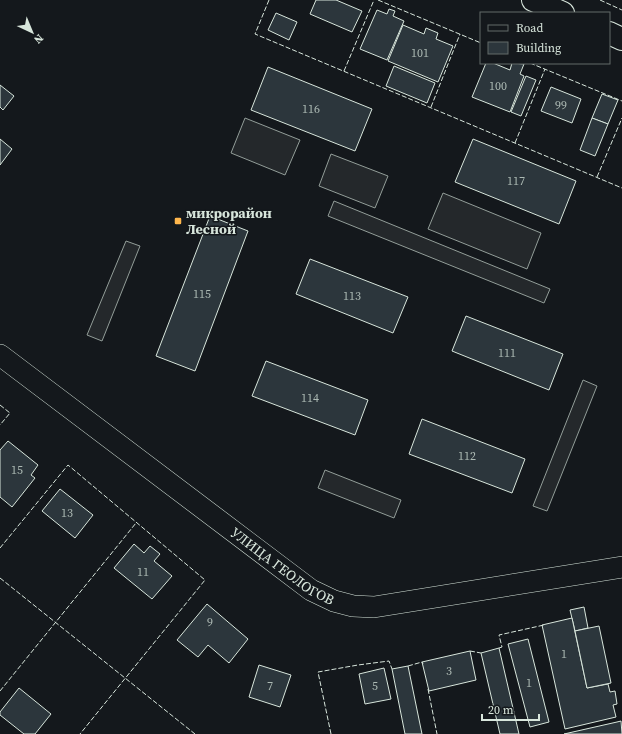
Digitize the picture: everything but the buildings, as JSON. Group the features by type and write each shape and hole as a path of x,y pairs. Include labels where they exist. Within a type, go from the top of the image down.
{"main road":[{"path":"533,0 560,12"},
{"path":"610,33 622,39"}],"street":[{"name":"УЛИЦА ГЕОЛОГОВ","path":"0,355 311,590 334,601 353,606 374,607 622,567"}],"shaded area":[{"path":"245,118 300,140 285,175 231,153"},
{"path":"331,154 388,176 375,208 319,186"},
{"path":"443,193 541,233 527,269 428,229"},
{"path":"334,201 550,289 544,303 328,216"},
{"path":"126,241 140,246 102,341 87,335"},
{"path":"583,380 597,386 547,511 533,506"},
{"path":"325,470 401,500 394,518 318,488"}],"fence":[{"path":"269,0 255,34 622,188"},
{"path":"344,71 374,0"},
{"path":"378,0 480,43"},
{"path":"600,0 622,10"},
{"path":"431,107 460,34"},
{"path":"532,64 622,101"},
{"path":"515,143 545,69"},
{"path":"597,177 622,118"},
{"path":"0,405 10,413 0,425"},
{"path":"0,548 68,465 205,580 80,734"},
{"path":"0,691 136,523"},
{"path":"0,578 195,734"},
{"path":"499,648 502,647 499,635 544,625"},
{"path":"470,651 481,653"},
{"path":"331,734 318,672 389,661 392,669"},
{"path":"408,666 422,662 423,664"},
{"path":"428,689 437,734"}],"place":[{"name":"микрорайон Лесной","path":"178,221"}]}
